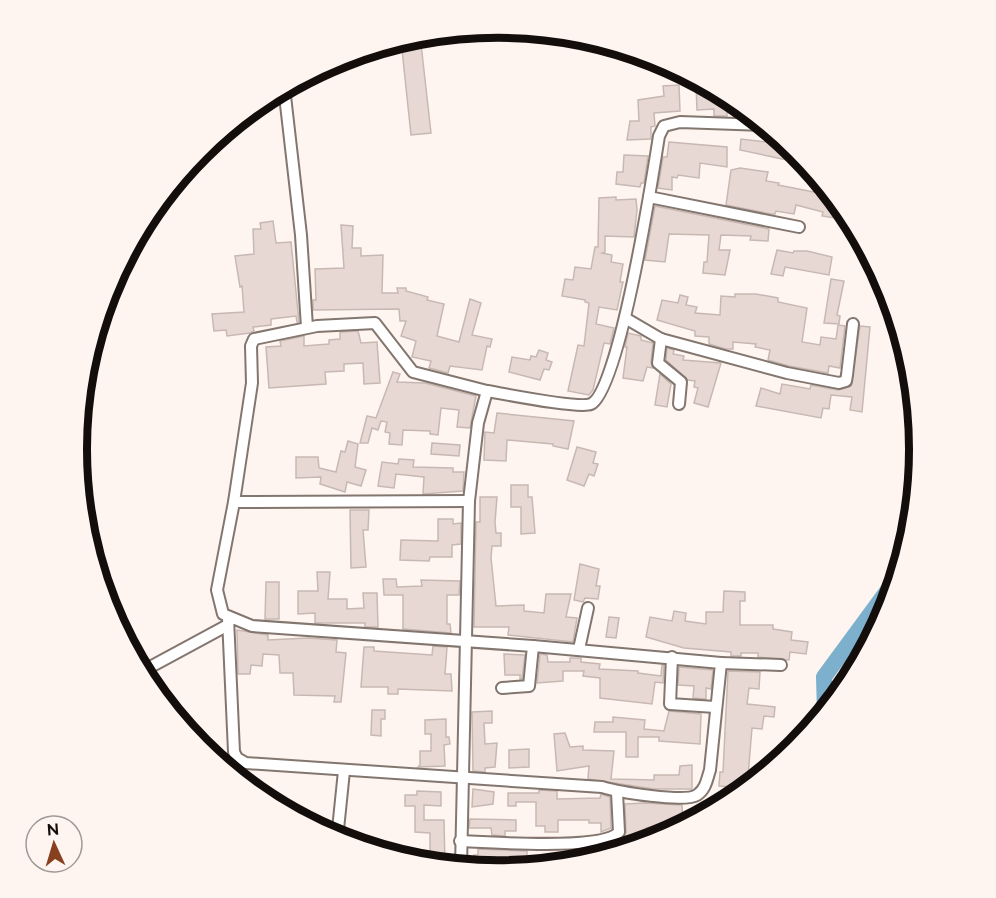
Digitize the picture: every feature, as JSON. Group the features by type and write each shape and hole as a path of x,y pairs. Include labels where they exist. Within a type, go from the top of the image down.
{"street":[{"path":"285,97 301,235 307,327"},
{"path":"721,663 710,770 706,786 700,793 686,798 617,792 602,787 246,763 237,758 229,620 219,606 217,590 234,502 252,383 252,341 260,336 307,327 375,323 413,372 487,391 575,405 590,404 600,397 603,390 625,318 659,136 664,126 680,122 751,124"},
{"path":"649,197 799,227"},
{"path":"625,318 662,339 787,373 843,383 847,375 853,324"},
{"path":"662,339 658,363 681,382 679,404"},
{"path":"461,859 469,501 478,423 487,391"},
{"path":"234,502 469,501"},
{"path":"579,649 588,608"},
{"path":"149,667 229,620 252,626 579,649 721,663 782,665"},
{"path":"502,688 529,686 533,646"},
{"path":"672,657 669,704 715,707"},
{"path":"338,828 344,771"},
{"path":"460,841 553,844 610,839 619,832 617,792"}],"building":[{"path":"421,45 431,133 411,135 402,49"},
{"path":"679,85 680,111 654,113 655,126 651,127 651,139 627,140 630,121 639,121 638,100 664,96 663,86"},
{"path":"696,89 727,107 727,116 714,116 714,109 697,110"},
{"path":"767,138 792,161 740,150 741,139 766,142"},
{"path":"669,142 727,147 727,167 700,163 699,178 678,175 677,178 672,177 672,190 658,188 663,157 667,157"},
{"path":"624,155 648,156 644,183 641,183 640,187 616,184 617,172 623,172"},
{"path":"740,168 768,172 766,181 820,193 839,219 822,216 823,212 796,205 794,214 776,211 775,214 771,214 726,205 731,170"},
{"path":"616,197 616,200 636,199 637,210 634,237 605,236 605,252 602,253 612,255 611,262 623,264 620,282 623,282 617,310 599,307 596,324 614,328 610,344 604,343 593,390 589,395 568,391 578,345 584,346 589,303 585,300 562,296 565,279 573,280 575,267 591,269 595,247 598,247 599,198"},
{"path":"655,206 769,229 768,241 750,240 751,236 721,235 719,250 730,250 725,275 703,273 704,262 707,262 709,235 669,234 665,262 645,260"},
{"path":"273,221 276,243 291,242 299,322 296,316 271,319 271,325 253,327 254,331 250,333 227,336 226,330 214,331 212,314 244,312 242,286 240,287 235,256 254,254 253,229 261,229 260,223"},
{"path":"341,225 353,226 352,248 361,248 361,256 383,255 382,293 398,293 397,288 406,288 406,291 428,297 427,300 444,304 437,336 459,342 470,299 481,303 472,335 492,339 490,347 487,346 482,370 450,366 448,373 429,368 431,361 412,357 416,341 401,336 406,321 400,321 399,309 313,310 313,300 316,300 315,269 344,268"},
{"path":"777,250 793,253 794,251 807,251 832,257 829,275 785,267 783,276 771,274"},
{"path":"831,279 844,281 837,315 840,316 839,324 824,323"},
{"path":"735,294 756,294 778,298 778,302 807,308 802,342 820,345 821,337 836,339 838,325 845,326 840,368 829,366 828,373 789,366 768,360 770,350 755,347 756,344 733,342 733,349 726,349 709,344 709,337 695,336 695,331 657,320 662,300 678,303 680,295 688,297 686,305 697,307 695,313 720,315 721,296 735,297"},
{"path":"860,326 870,327 862,412 850,410 852,397 831,395 829,409 823,408 821,418 756,406 761,388 780,394 782,384 810,389 811,385 838,390 851,386"},
{"path":"358,331 361,343 377,342 380,383 364,384 363,363 344,364 344,371 325,372 326,384 269,388 266,347 281,346 280,341 304,336 304,346 329,344 329,340 340,339 340,332"},
{"path":"628,333 641,336 641,340 653,343 651,362 653,368 647,367 643,381 623,378"},
{"path":"667,348 674,350 673,354 684,356 683,360 721,363 708,407 694,403 698,388 694,387 695,381 688,380 666,360"},
{"path":"539,350 548,353 546,360 552,362 549,370 544,369 540,380 509,372 512,357 530,360 531,356 536,357"},
{"path":"393,372 400,374 397,382 425,383 476,396 470,428 457,427 459,410 441,408 438,435 430,434 430,431 403,430 402,445 389,444 390,433 385,432 387,422 381,421 378,430 372,428 368,443 360,443 367,416 376,418"},
{"path":"660,374 671,384 667,407 655,405"},
{"path":"497,413 574,421 568,449 553,446 553,444 507,440 506,461 484,460 485,432 494,433"},
{"path":"348,441 358,444 355,467 366,470 361,486 347,482 345,492 320,484 321,477 296,478 296,457 318,457 319,468 336,472 341,451 345,452"},
{"path":"432,443 460,445 459,456 431,454"},
{"path":"577,447 596,452 593,463 598,464 594,476 589,474 584,486 567,480"},
{"path":"399,459 414,460 413,467 453,468 453,472 464,472 463,491 423,494 424,477 396,474 394,488 378,486 382,462 398,464"},
{"path":"511,485 528,485 528,497 532,497 535,533 521,534 521,507 511,507"},
{"path":"480,497 497,497 495,522 496,533 501,533 501,546 492,546 491,558 496,606 524,605 524,611 544,613 546,594 571,594 566,617 577,618 573,642 508,635 509,627 474,627 476,522 480,522"},
{"path":"350,510 369,510 368,530 363,530 366,567 351,568"},
{"path":"438,519 453,519 453,524 461,523 461,544 452,545 452,557 430,557 429,561 400,560 401,540 438,541"},
{"path":"580,564 599,569 596,586 600,586 598,599 585,598 583,602 574,600"},
{"path":"317,572 330,572 328,599 347,599 347,609 364,608 363,593 377,593 378,627 365,627 365,623 315,623 315,613 298,614 298,591 318,591"},
{"path":"383,579 396,579 397,587 422,586 421,580 460,581 459,595 447,595 447,624 450,624 451,633 403,629 403,595 384,595"},
{"path":"266,582 279,582 279,619 265,619"},
{"path":"724,591 745,592 745,601 740,601 740,625 773,625 773,629 792,632 791,640 808,642 806,654 790,652 789,660 758,657 758,653 741,653 741,656 731,656 731,652 684,648 646,637 650,617 672,621 674,611 686,613 685,621 706,624 706,612 723,612"},
{"path":"609,617 619,618 616,638 606,637"},
{"path":"237,630 268,635 268,640 308,638 337,640 336,652 346,653 341,702 334,702 335,696 294,695 293,673 280,673 279,655 263,654 262,666 251,665 250,674 238,674"},
{"path":"433,646 447,647 445,674 451,674 452,691 398,689 398,694 388,694 388,687 361,687 364,647 374,647 374,651 432,655"},
{"path":"504,654 525,655 522,679 520,675 505,675"},
{"path":"540,654 547,655 548,662 570,662 570,658 581,658 581,662 600,664 599,669 638,671 638,673 661,676 662,665 664,665 663,683 655,682 652,704 600,698 600,678 583,676 584,671 563,671 563,681 537,683"},
{"path":"679,667 713,670 711,689 706,688 706,699 693,698 694,686 678,685"},
{"path":"728,671 760,672 759,689 749,688 747,704 775,707 774,717 764,716 762,729 752,728 748,776 733,787 719,786 720,772 723,772"},
{"path":"372,710 385,710 385,719 381,719 381,736 371,735"},
{"path":"492,711 492,723 484,723 485,744 497,743 495,767 485,768 485,772 473,771 472,712"},
{"path":"669,711 701,714 700,744 659,741 659,737 638,737 638,757 626,757 626,732 594,732 595,722 613,722 613,717 645,720 644,729 664,731"},
{"path":"446,719 446,737 449,737 450,744 444,745 445,766 418,767 420,751 431,751 431,734 425,734 425,720"},
{"path":"565,733 570,747 583,746 583,750 614,751 611,779 654,780 654,775 679,775 680,766 692,765 692,789 654,789 588,779 589,766 557,771 554,734"},
{"path":"529,749 529,767 509,768 509,750"},
{"path":"473,789 494,792 493,804 472,807"},
{"path":"539,790 557,791 557,799 600,798 601,794 610,797 611,828 601,832 601,823 589,823 589,820 558,820 558,832 545,832 545,826 536,826 536,802 516,802 516,806 508,806 508,793 539,793"},
{"path":"417,791 441,792 441,806 424,805 424,820 444,820 445,857 430,855 430,833 415,832 415,806 405,806 405,795 417,795"},
{"path":"625,804 682,805 683,817 660,827 646,828 646,832 612,844 623,838 626,832"},
{"path":"470,819 516,820 516,831 505,831 505,836 492,835 491,828 469,828"},
{"path":"607,846 578,853 573,854 573,851"},
{"path":"478,849 527,851 527,859 540,858 525,860 474,860 474,855 478,855"}],"waterway":[{"path":"825,699 824,677 880,601"}]}
